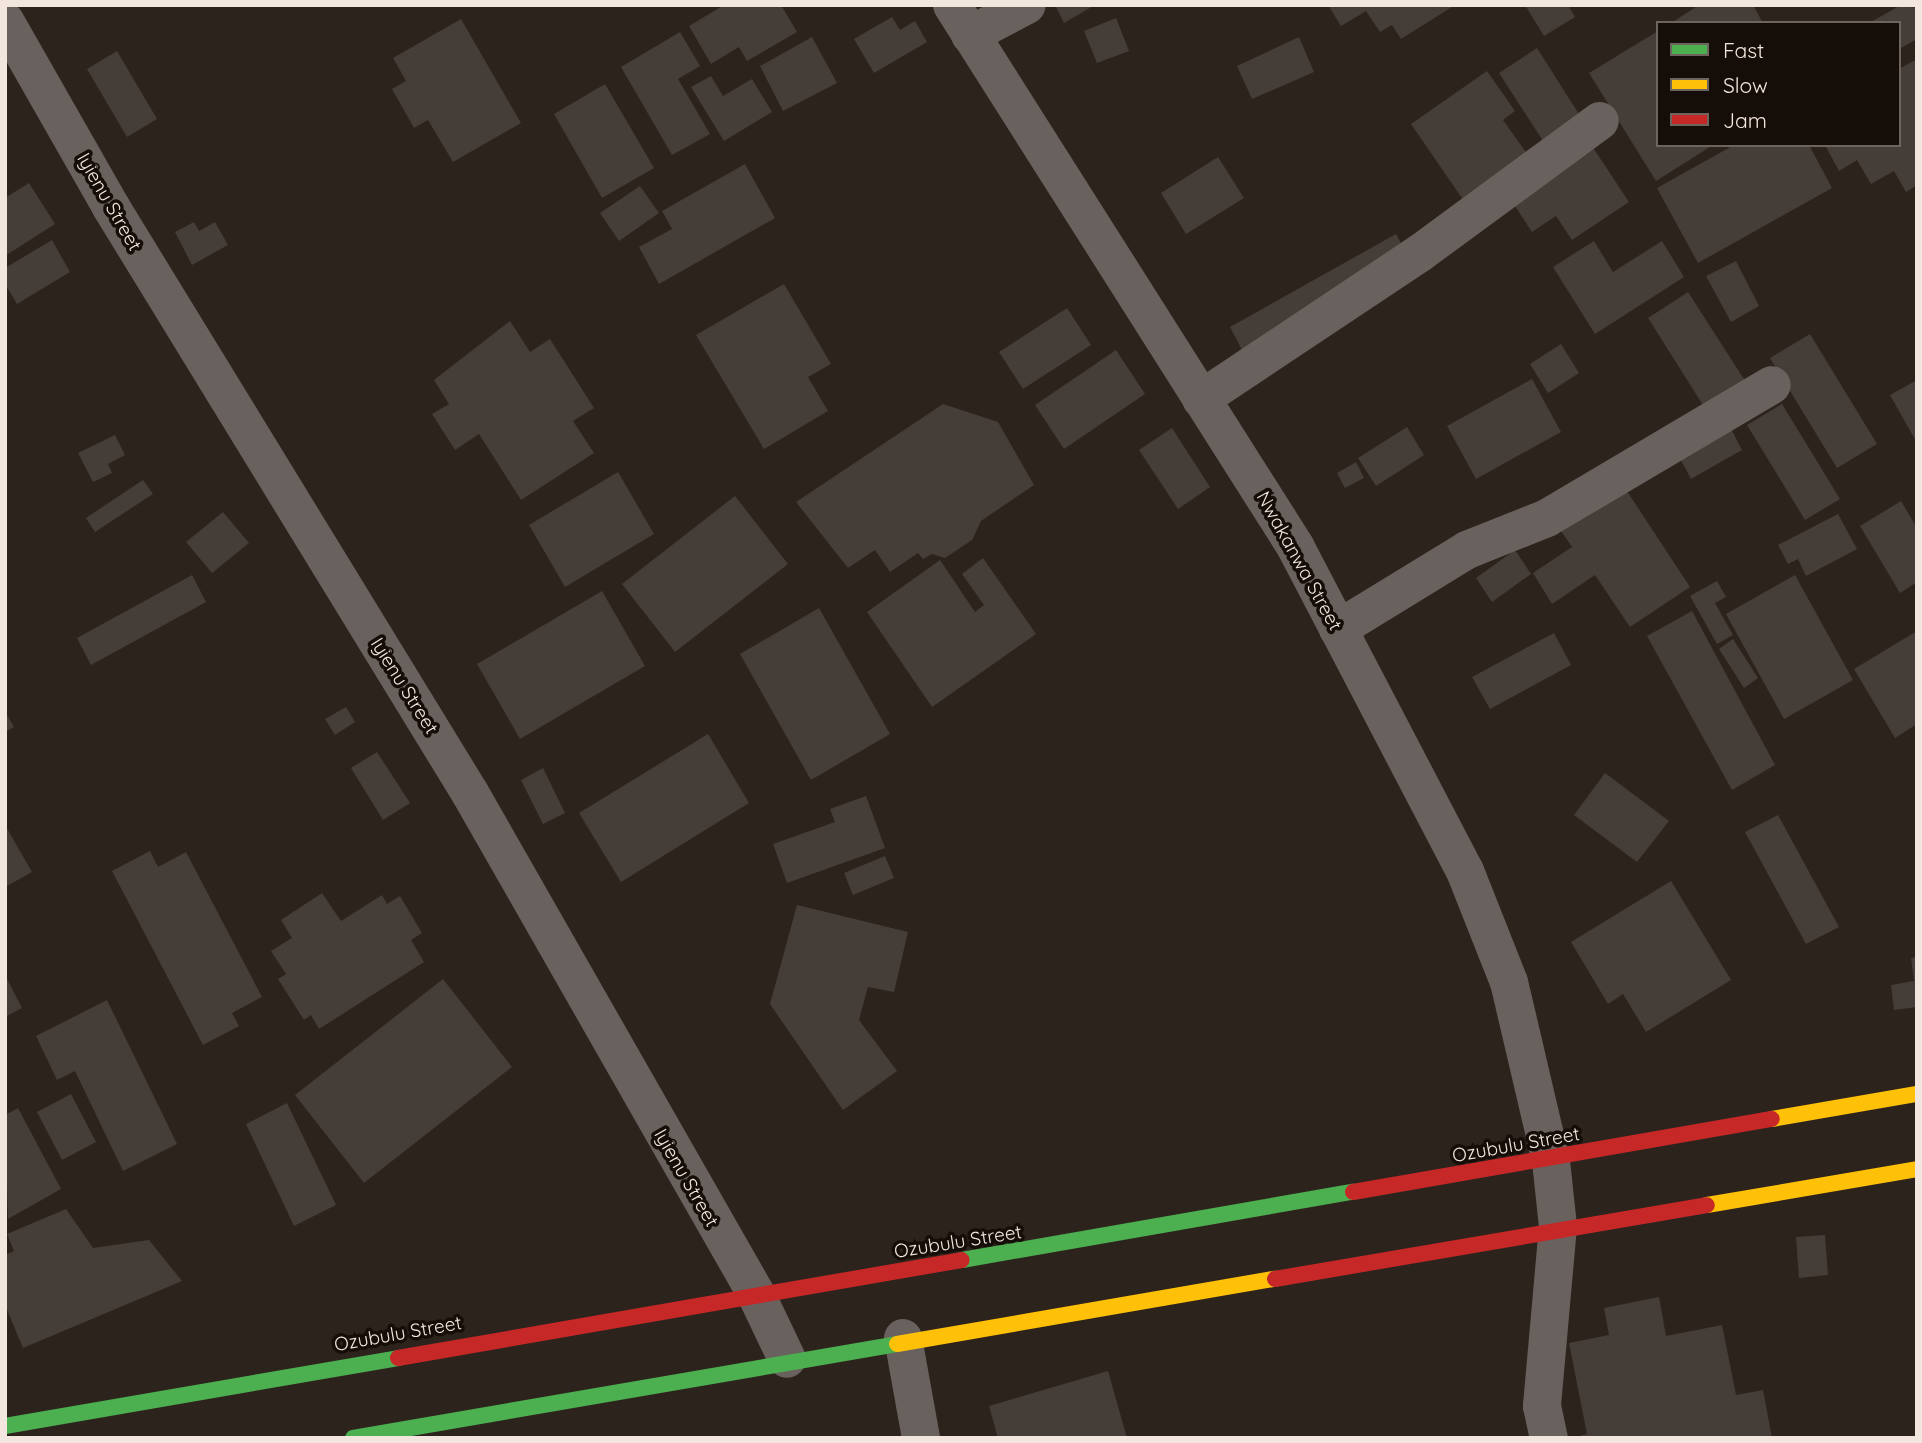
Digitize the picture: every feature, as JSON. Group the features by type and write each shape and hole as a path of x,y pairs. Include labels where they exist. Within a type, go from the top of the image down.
{"main road":[{"name":"Ozubulu Street","path":"5,1426 755,1292 911,1272 1551,1161 1917,1094"},
{"path":"353,1438 903,1338 1558,1226 1917,1169"}],"street":[{"path":"961,20 1027,5"},
{"name":"Nwakanwa Street","path":"961,20 1295,546 1475,895 1509,982 1551,1161 1558,1226 1542,1406 1549,1438"},
{"name":"Iyienu Street","path":"5,21 146,266 470,793 755,1292 787,1359"},
{"path":"1201,399 1409,261 1600,121"},
{"path":"1338,629 1467,550 1547,519 1772,385"},
{"path":"903,1338 921,1438"}],"building":[{"path":"724,5 781,5 797,32 747,61 739,47 711,64 689,26"},
{"path":"1055,5 1095,5 1064,23"},
{"path":"1328,5 1455,5 1401,39 1392,25 1380,32 1366,11 1341,26"},
{"path":"1525,5 1568,5 1575,17 1544,36"},
{"path":"1699,5 1753,5 1762,21 1674,21"},
{"path":"1901,5 1917,8 1917,39 1901,48 1901,21 1873,21"},
{"path":"892,17 900,30 915,21 927,42 874,73 854,39"},
{"path":"1116,18 1129,51 1097,63 1084,31"},
{"path":"461,19 521,123 453,162 428,120 414,128 392,89 406,81 393,58"},
{"path":"680,32 700,66 678,79 710,134 672,155 621,67"},
{"path":"1656,32 1656,147 1710,147 1656,181 1589,73"},
{"path":"812,37 837,83 783,111 760,66"},
{"path":"1299,37 1314,72 1252,99 1237,66"},
{"path":"1537,48 1584,122 1547,147 1499,73"},
{"path":"117,51 157,119 127,137 87,69"},
{"path":"1917,59 1917,185 1906,192 1894,171 1871,184 1857,160 1839,171 1826,147 1901,147 1901,68"},
{"path":"1487,71 1515,111 1503,120 1530,158 1466,204 1411,124"},
{"path":"711,76 723,96 752,79 772,112 724,141 691,87"},
{"path":"605,84 654,168 602,198 554,114"},
{"path":"1590,143 1629,202 1572,240 1556,216 1532,232 1509,197"},
{"path":"1730,147 1810,147 1832,188 1698,263 1657,188"},
{"path":"1218,157 1244,198 1186,234 1161,193"},
{"path":"745,164 775,218 659,284 639,247 672,229 662,211"},
{"path":"29,183 55,224 5,256 5,198"},
{"path":"640,186 659,213 619,241 600,213"},
{"path":"194,222 199,231 215,222 228,245 192,265 175,232"},
{"path":"1396,234 1409,258 1242,350 1230,327"},
{"path":"52,240 70,272 17,304 5,284 5,268"},
{"path":"1594,241 1613,272 1662,241 1684,277 1595,334 1553,267"},
{"path":"1736,261 1759,306 1731,322 1706,276"},
{"path":"784,284 831,364 808,377 828,411 764,449 696,335"},
{"path":"1688,292 1749,387 1708,413 1648,318"},
{"path":"1067,308 1091,345 1023,389 999,352"},
{"path":"510,321 530,352 550,339 594,408 573,421 594,453 521,500 479,434 455,450 432,414 449,404 434,380"},
{"path":"1810,334 1877,444 1837,468 1770,358"},
{"path":"1561,344 1579,373 1548,393 1530,364"},
{"path":"1116,350 1145,394 1064,449 1035,405"},
{"path":"1532,379 1561,432 1476,479 1447,426"},
{"path":"1917,380 1917,443 1890,395"},
{"path":"943,404 998,422 1034,485 981,521 972,540 945,558 932,554 923,559 918,553 890,572 875,550 848,568 796,502"},
{"path":"1782,404 1840,499 1805,520 1747,425"},
{"path":"1728,423 1742,450 1691,479 1676,451"},
{"path":"1407,427 1424,455 1376,486 1358,458"},
{"path":"1172,428 1210,487 1178,509 1139,450"},
{"path":"115,435 125,455 108,464 112,473 93,482 78,453"},
{"path":"1356,462 1364,478 1345,488 1337,473"},
{"path":"618,472 654,534 565,587 529,525"},
{"path":"1619,479 1690,587 1630,627 1595,575 1552,604 1533,573 1572,547 1555,522"},
{"path":"143,480 153,494 95,532 86,518"},
{"path":"735,496 788,564 675,652 622,584"},
{"path":"1901,501 1917,528 1917,582 1900,593 1860,526"},
{"path":"223,512 249,543 212,573 186,542"},
{"path":"1838,514 1857,549 1806,576 1798,559 1788,564 1778,545"},
{"path":"1515,550 1531,574 1492,602 1476,578"},
{"path":"983,558 1036,634 932,707 867,612 940,560 975,612 984,605 962,574"},
{"path":"192,575 206,602 91,665 77,638"},
{"path":"1795,575 1853,680 1784,719 1726,614"},
{"path":"1717,581 1726,597 1715,603 1733,635 1717,644 1690,596"},
{"path":"602,591 645,666 520,739 477,664"},
{"path":"819,608 890,734 811,780 740,654"},
{"path":"1692,611 1775,765 1732,790 1647,636"},
{"path":"1917,631 1917,724 1895,738 1854,669"},
{"path":"1554,633 1571,665 1490,709 1472,677"},
{"path":"1733,639 1758,678 1744,688 1719,649"},
{"path":"346,707 355,722 335,735 325,719"},
{"path":"5,712 14,727 5,732"},
{"path":"708,734 749,803 621,882 579,813"},
{"path":"377,752 410,803 383,820 351,768"},
{"path":"543,768 565,813 543,824 521,780"},
{"path":"1605,773 1669,821 1637,862 1574,815"},
{"path":"866,796 885,848 787,883 773,844 835,822 830,809"},
{"path":"1778,815 1839,927 1806,944 1745,832"},
{"path":"5,825 32,872 5,887"},
{"path":"150,851 158,867 186,852 262,997 232,1013 239,1026 203,1045 112,871"},
{"path":"885,856 894,878 853,895 844,873"},
{"path":"1671,881 1731,980 1646,1032 1623,994 1608,1004 1571,942"},
{"path":"322,893 341,921 382,895 387,904 400,896 422,933 411,940 424,962 319,1029 311,1015 304,1020 278,979 286,974 271,951 292,938 281,920"},
{"path":"797,905 908,932 894,992 868,987 859,1020 897,1071 843,1110 770,1004"},
{"path":"1917,957 1917,1007 1894,1010 1891,985 1914,981 1911,958"},
{"path":"5,975 22,1008 5,1017"},
{"path":"443,979 512,1067 364,1183 295,1095"},
{"path":"107,1000 177,1144 123,1171 75,1071 57,1080 36,1036"},
{"path":"71,1094 96,1142 62,1160 37,1112"},
{"path":"287,1103 336,1205 294,1226 246,1124"},
{"path":"18,1108 61,1189 8,1219 5,1115"},
{"path":"66,1209 93,1248 149,1240 182,1281 23,1348 5,1305 5,1255 14,1251 7,1234"},
{"path":"1825,1235 1828,1275 1799,1278 1796,1237"},
{"path":"1659,1297 1666,1336 1722,1325 1736,1395 1763,1390 1772,1438 1572,1438 1587,1434 1569,1343 1609,1335 1604,1308"},
{"path":"1108,1371 1127,1438 998,1438 989,1406"}],"traffic: fast":[{"path":"962,1260 1353,1192"},
{"path":"353,1438 897,1344"},
{"path":"5,1426 398,1358"}],"traffic: slow":[{"path":"1772,1119 1917,1094"},
{"path":"1707,1205 1917,1169"},
{"path":"897,1344 1275,1279"}],"traffic: jam":[{"path":"1353,1192 1772,1119"},
{"path":"1275,1279 1707,1205"},
{"path":"398,1358 962,1260"}]}
